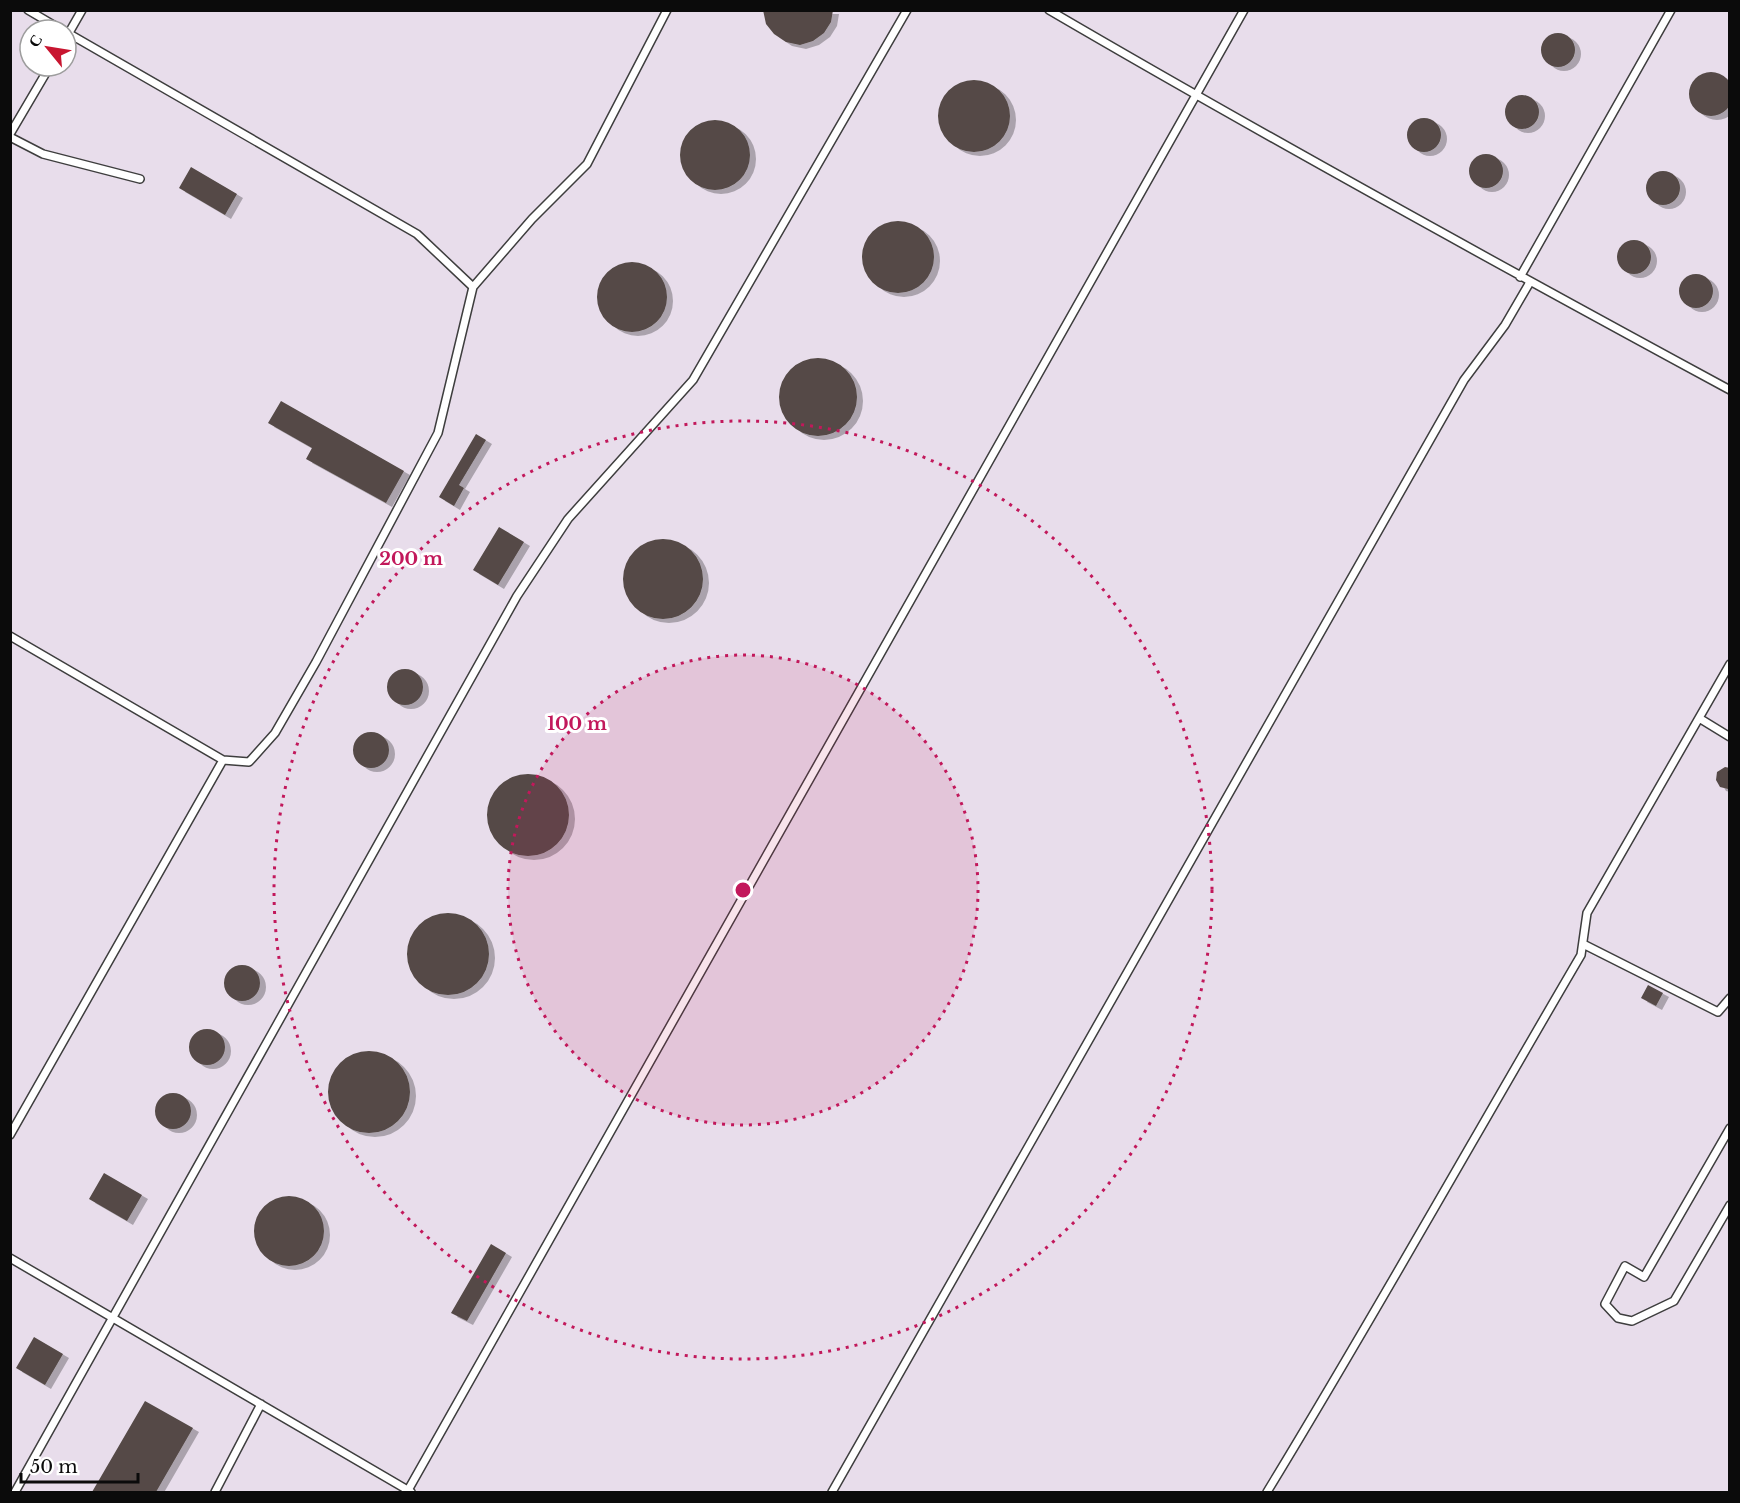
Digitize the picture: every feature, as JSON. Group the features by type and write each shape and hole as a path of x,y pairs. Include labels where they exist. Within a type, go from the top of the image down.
{"lane":[{"path":"28,10 41,18"},
{"path":"10,636 223,760 249,762 275,733 438,433 473,287 532,219 586,164 667,10"},
{"path":"15,1492 517,596 568,519 693,380 907,10"},
{"path":"1049,10 1195,96 1520,277 1730,390"},
{"path":"10,1258 409,1492 1244,10"},
{"path":"1520,277 1671,10"},
{"path":"78,40 417,234 473,287"},
{"path":"43,78 10,136 43,154 140,179"},
{"path":"832,1492 1464,380 1505,325 1530,282"},
{"path":"1267,1492 1347,1361 1442,1190 1581,955 1587,913 1730,664"},
{"path":"1699,718 1730,737"},
{"path":"10,1135 223,760"},
{"path":"1583,944 1718,1012 1730,998"},
{"path":"1730,1128 1644,1277 1625,1266 1605,1304 1618,1318 1632,1321 1674,1300 1730,1205"},
{"path":"215,1492 261,1404"}],"shaded area":[{"path":"11,11 1729,11 1729,1492 11,1492"}],"building":[{"path":"763,10 833,10 831,22 824,33 813,41 800,45 786,42 774,34 766,24"},
{"path":"1558,33 1570,38 1575,50 1570,62 1558,67 1546,62 1541,50 1546,38"},
{"path":"1711,72 1726,79 1733,94 1726,109 1711,116 1696,109 1689,94 1696,79"},
{"path":"974,80 988,83 1000,90 1007,102 1010,116 1007,130 1000,142 988,149 974,152 960,149 948,142 941,130 938,116 941,102 948,90 960,83"},
{"path":"1522,95 1534,100 1539,112 1534,124 1522,129 1510,124 1505,112 1510,100"},
{"path":"1424,118 1436,123 1441,135 1436,147 1424,152 1412,147 1407,135 1412,123"},
{"path":"715,120 728,123 740,130 747,142 750,155 747,168 740,180 728,187 715,190 702,187 690,180 683,168 680,155 683,142 690,130 702,123"},
{"path":"1486,154 1498,159 1503,171 1498,183 1486,188 1474,183 1469,171 1474,159"},
{"path":"191,167 237,194 225,215 179,188"},
{"path":"1663,171 1675,176 1680,188 1675,200 1663,205 1651,200 1646,188 1651,176"},
{"path":"898,221 912,224 924,231 931,243 934,257 931,271 924,283 912,290 898,293 884,290 872,283 865,271 862,257 865,243 872,231 884,224"},
{"path":"1634,240 1646,245 1651,257 1646,269 1634,274 1622,269 1617,257 1622,245"},
{"path":"632,262 645,265 657,272 664,284 667,297 664,310 657,322 645,329 632,332 619,329 607,322 600,310 597,297 600,284 607,272 619,265"},
{"path":"1696,274 1708,279 1713,291 1708,303 1696,308 1684,303 1679,291 1684,279"},
{"path":"818,358 833,361 850,375 857,397 854,412 840,429 818,436 803,433 786,419 779,397 782,382 796,365"},
{"path":"281,401 404,471 386,503 306,459 312,448 268,423"},
{"path":"476,434 486,440 459,485 464,488 454,506 439,497"},
{"path":"499,527 524,542 498,585 473,570"},
{"path":"663,539 678,542 691,551 700,564 703,579 700,594 691,607 678,616 663,619 648,616 635,607 626,594 623,579 626,564 635,551 648,542"},
{"path":"405,669 418,674 423,687 418,700 405,705 392,700 387,687 392,674"},
{"path":"371,732 384,737 389,750 384,763 371,768 358,763 353,750 358,737"},
{"path":"1725,767 1730,768 1728,789 1720,787 1716,780 1717,772"},
{"path":"528,774 544,777 557,786 566,799 569,815 566,831 557,844 544,853 528,856 512,853 499,844 490,831 487,815 490,799 499,786 512,777"},
{"path":"448,913 464,916 477,925 486,938 489,954 486,970 477,983 464,992 448,995 432,992 419,983 410,970 407,954 410,938 419,925 432,916"},
{"path":"242,965 255,970 260,983 255,996 242,1001 229,996 224,983 229,970"},
{"path":"1648,985 1663,993 1656,1006 1641,998"},
{"path":"207,1029 220,1034 225,1047 220,1060 207,1065 194,1060 189,1047 194,1034"},
{"path":"369,1051 385,1054 398,1063 407,1076 410,1092 407,1108 398,1121 385,1130 369,1133 353,1130 340,1121 331,1108 328,1092 331,1076 340,1063 353,1054"},
{"path":"173,1093 186,1098 191,1111 186,1124 173,1129 160,1124 155,1111 160,1098"},
{"path":"104,1173 142,1195 127,1221 89,1199"},
{"path":"289,1196 302,1199 314,1206 321,1218 324,1231 321,1244 314,1256 302,1263 289,1266 276,1263 264,1256 257,1244 254,1231 257,1218 264,1206 276,1199"},
{"path":"491,1244 506,1253 467,1321 451,1313"},
{"path":"34,1337 63,1354 45,1385 16,1368"},
{"path":"145,1401 193,1428 156,1492 92,1492"}]}
